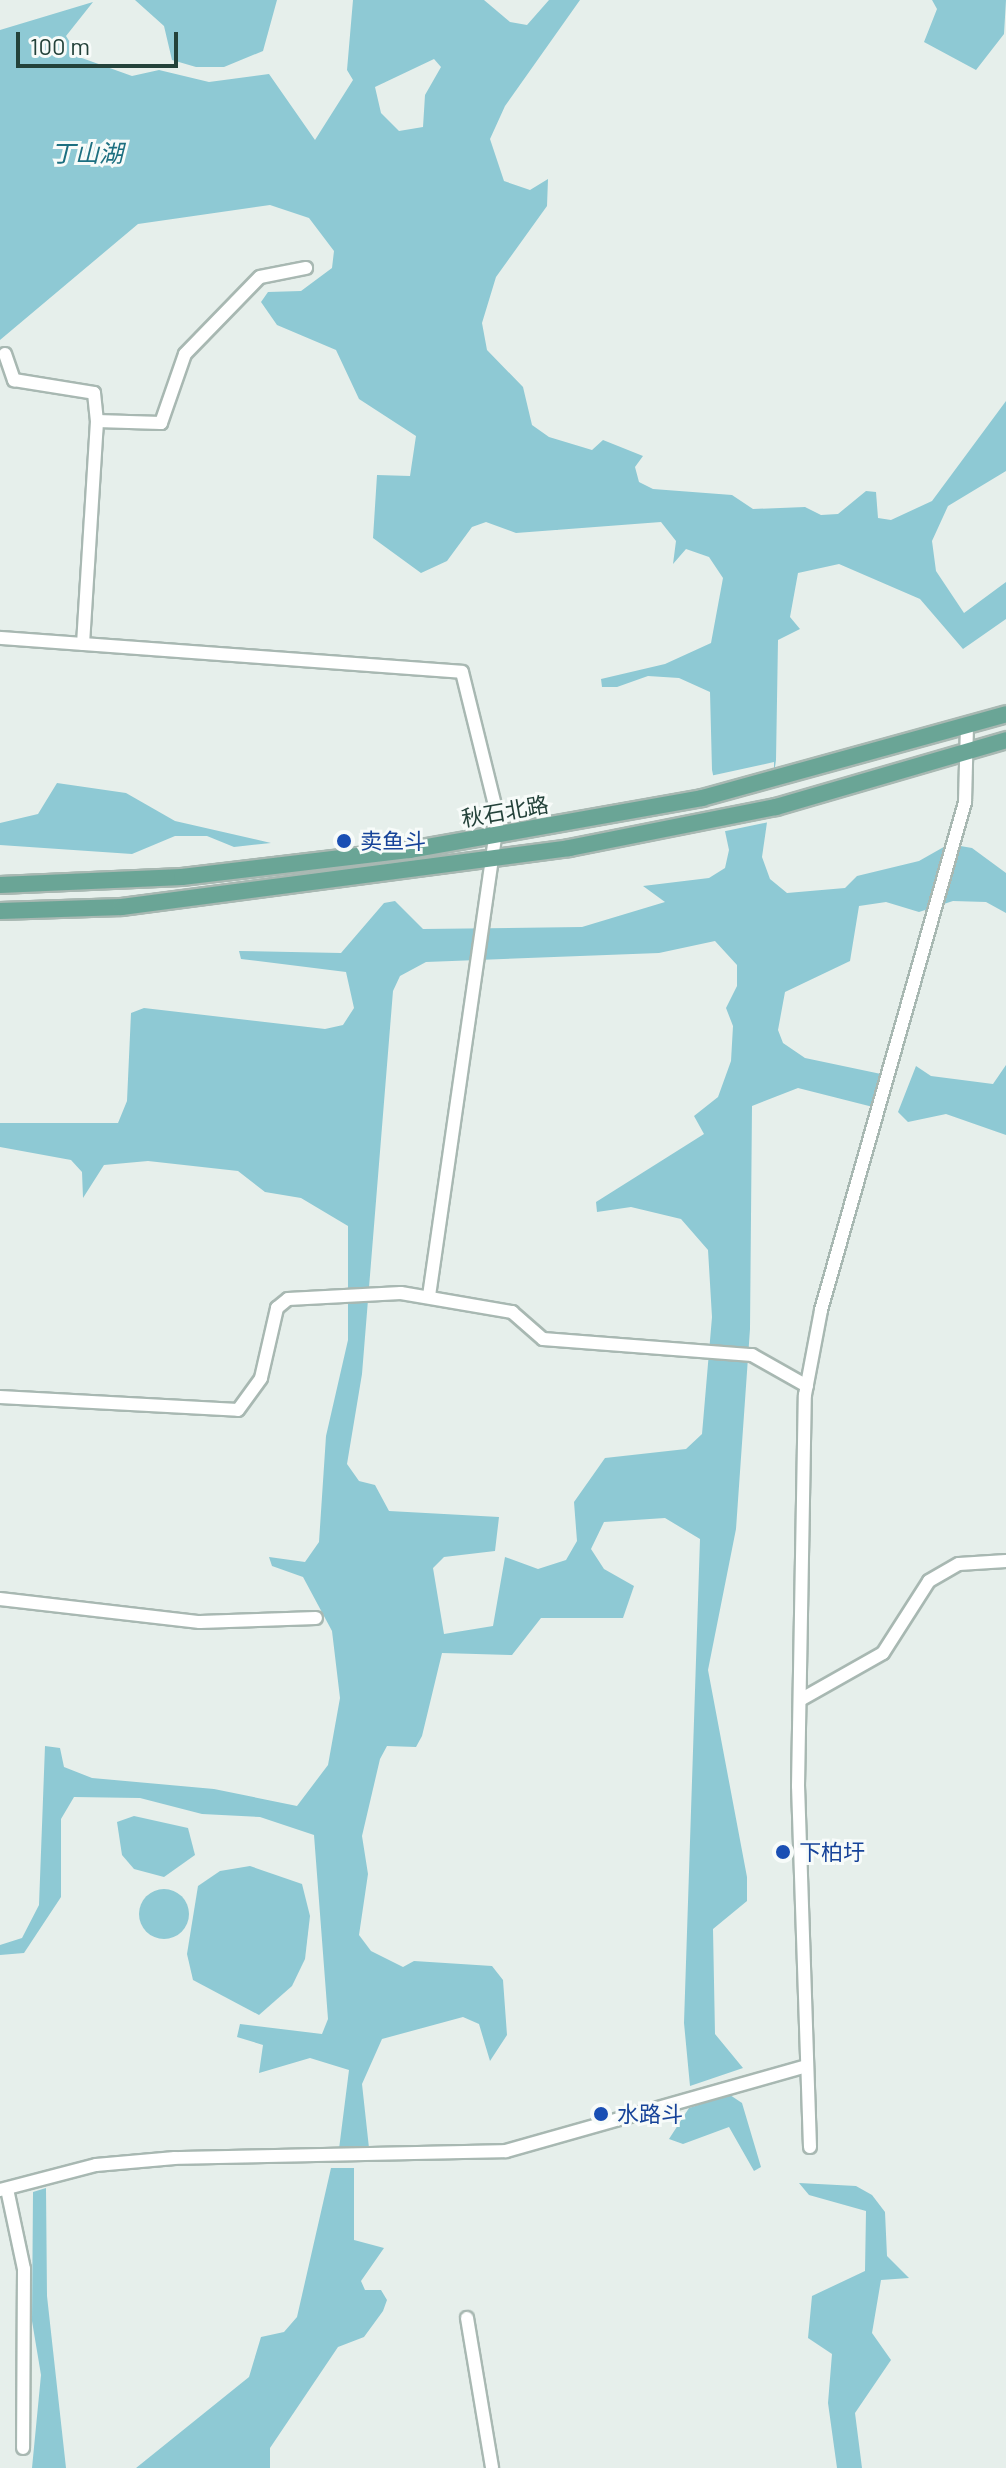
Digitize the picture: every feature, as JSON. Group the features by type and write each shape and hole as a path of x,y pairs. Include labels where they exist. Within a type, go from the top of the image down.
{"main road":[{"name":"秋石北路","path":"0,885 182,877 492,836 702,798 1006,714"},
{"name":"秋石北路","path":"0,911 122,907 492,860 776,807 1006,740"}],"street":[{"path":"97,421 161,423 185,354 260,277 306,268"},
{"path":"5,354 14,380 94,393 97,421 83,644"},
{"path":"0,638 462,672 498,817 492,836 492,860 429,1294"},
{"path":"810,2147 800,1700 807,1386 821,1310 965,802 967,726"},
{"path":"0,1397 238,1410 261,1378 277,1308 288,1299 429,1294 512,1312 543,1339 752,1355 807,1386"},
{"path":"800,1700 883,1653 929,1581 959,1564 1006,1561"},
{"path":"0,1599 200,1622 316,1618"},
{"path":"23,2448 24,2269 4,2190 96,2165 175,2158 506,2151 806,2066"},
{"path":"467,2318 492,2468"}],"water":[{"path":"135,0 277,0 263,51 224,67 196,67 172,60 164,26"},
{"name":"丁山湖","path":"353,0 484,0 510,22 527,25 549,0 580,0 505,106 490,139 504,181 530,190 548,179 547,206 496,277 482,323 487,350 523,387 532,425 549,437 592,450 603,440 643,456 635,467 639,482 653,489 732,495 753,509 805,507 821,515 838,514 866,491 876,492 878,518 891,520 932,501 1006,401 1006,471 948,506 932,541 936,571 964,613 1006,582 1006,619 963,649 920,599 839,564 798,573 790,617 800,629 778,640 776,760 762,857 770,879 787,893 845,888 857,876 919,861 949,844 972,848 1006,873 1006,913 986,902 953,901 919,912 886,902 859,906 850,961 785,992 778,1030 783,1043 805,1058 881,1074 873,1107 798,1088 752,1106 750,1329 736,1529 708,1670 747,1877 747,1901 713,1929 715,2034 743,2068 690,2086 684,2023 700,1539 665,1518 604,1522 591,1549 604,1569 634,1586 623,1618 541,1618 512,1655 442,1653 422,1736 416,1747 387,1746 380,1759 362,1836 368,1874 359,1935 371,1951 403,1967 414,1961 492,1966 503,1980 507,2035 490,2061 479,2024 463,2017 382,2039 362,2084 369,2148 339,2149 349,2070 310,2058 259,2073 263,2045 237,2037 240,2024 322,2034 328,2019 314,1835 260,1817 202,1814 140,1798 74,1797 61,1819 61,1897 24,1953 0,1955 0,1945 22,1938 39,1905 45,1746 60,1748 64,1767 92,1778 214,1789 297,1806 328,1765 340,1698 332,1631 303,1577 272,1566 269,1557 305,1562 319,1542 326,1436 348,1340 348,1226 301,1198 265,1192 238,1171 148,1161 104,1165 83,1198 82,1172 71,1160 0,1147 0,1123 118,1123 127,1101 131,1013 144,1008 325,1029 343,1025 354,1008 346,972 241,959 239,951 341,953 384,903 395,901 423,929 582,927 665,902 643,886 709,878 725,868 729,850 712,770 710,692 679,678 648,676 617,687 602,687 601,679 665,664 711,643 723,578 709,557 686,549 673,564 676,541 661,522 516,533 486,522 472,527 447,561 421,573 373,538 377,475 410,476 416,436 359,399 336,350 277,325 261,302 268,292 301,291 332,268 334,251 309,218 270,205 138,224 0,340 0,30 93,2 66,36 79,57 132,76 159,70 209,82 269,74 315,140 353,80 347,70","holes":["434,59 441,67 425,95 423,127 399,131 381,113 375,87","715,941 737,965 737,986 726,1008 733,1026 731,1061 718,1097 694,1116 704,1134 596,1202 597,1212 631,1207 681,1219 708,1250 712,1317 702,1434 686,1449 605,1458 574,1502 577,1541 566,1560 538,1569 505,1557 493,1626 444,1634 433,1568 444,1557 495,1551 499,1517 389,1511 375,1485 359,1481 347,1464 362,1374 393,991 400,976 426,962 659,953"]},
{"path":"932,0 1006,0 1004,34 976,70 924,42 937,9"},
{"path":"57,783 126,793 175,821 271,843 234,847 207,836 175,836 132,854 0,845 0,823 38,814"},
{"path":"1006,1065 1006,1135 946,1114 908,1122 898,1112 916,1066 931,1076 993,1084"},
{"path":"134,1816 188,1828 195,1855 164,1877 134,1869 122,1855 117,1822"},
{"path":"250,1866 302,1884 310,1916 305,1959 292,1986 259,2015 193,1980 187,1954 198,1886 220,1871"},
{"path":"164,1889 182,1896 189,1914 182,1932 164,1939 146,1932 139,1914 146,1896"},
{"path":"730,2095 742,2103 761,2167 754,2171 729,2127 683,2144 669,2139 689,2108"},
{"path":"331,2168 354,2168 354,2240 384,2248 361,2281 365,2290 381,2290 387,2300 383,2311 364,2337 338,2347 270,2448 270,2468 136,2468 249,2377 261,2337 284,2332 297,2317"},
{"path":"799,2183 856,2186 872,2195 885,2212 887,2256 909,2278 881,2280 872,2333 891,2360 855,2413 862,2468 837,2468 828,2403 832,2354 808,2338 812,2296 865,2271 866,2211 809,2195"},
{"path":"46,2188 47,2296 66,2468 32,2468 41,2375 32,2321 33,2192"}],"pier":[{"path":"774,762 774,821 721,832 710,776"}],"place":[{"name":"卖鱼斗","path":"344,841"},
{"name":"下柏圩","path":"783,1852"},
{"name":"水路斗","path":"601,2114"}]}
